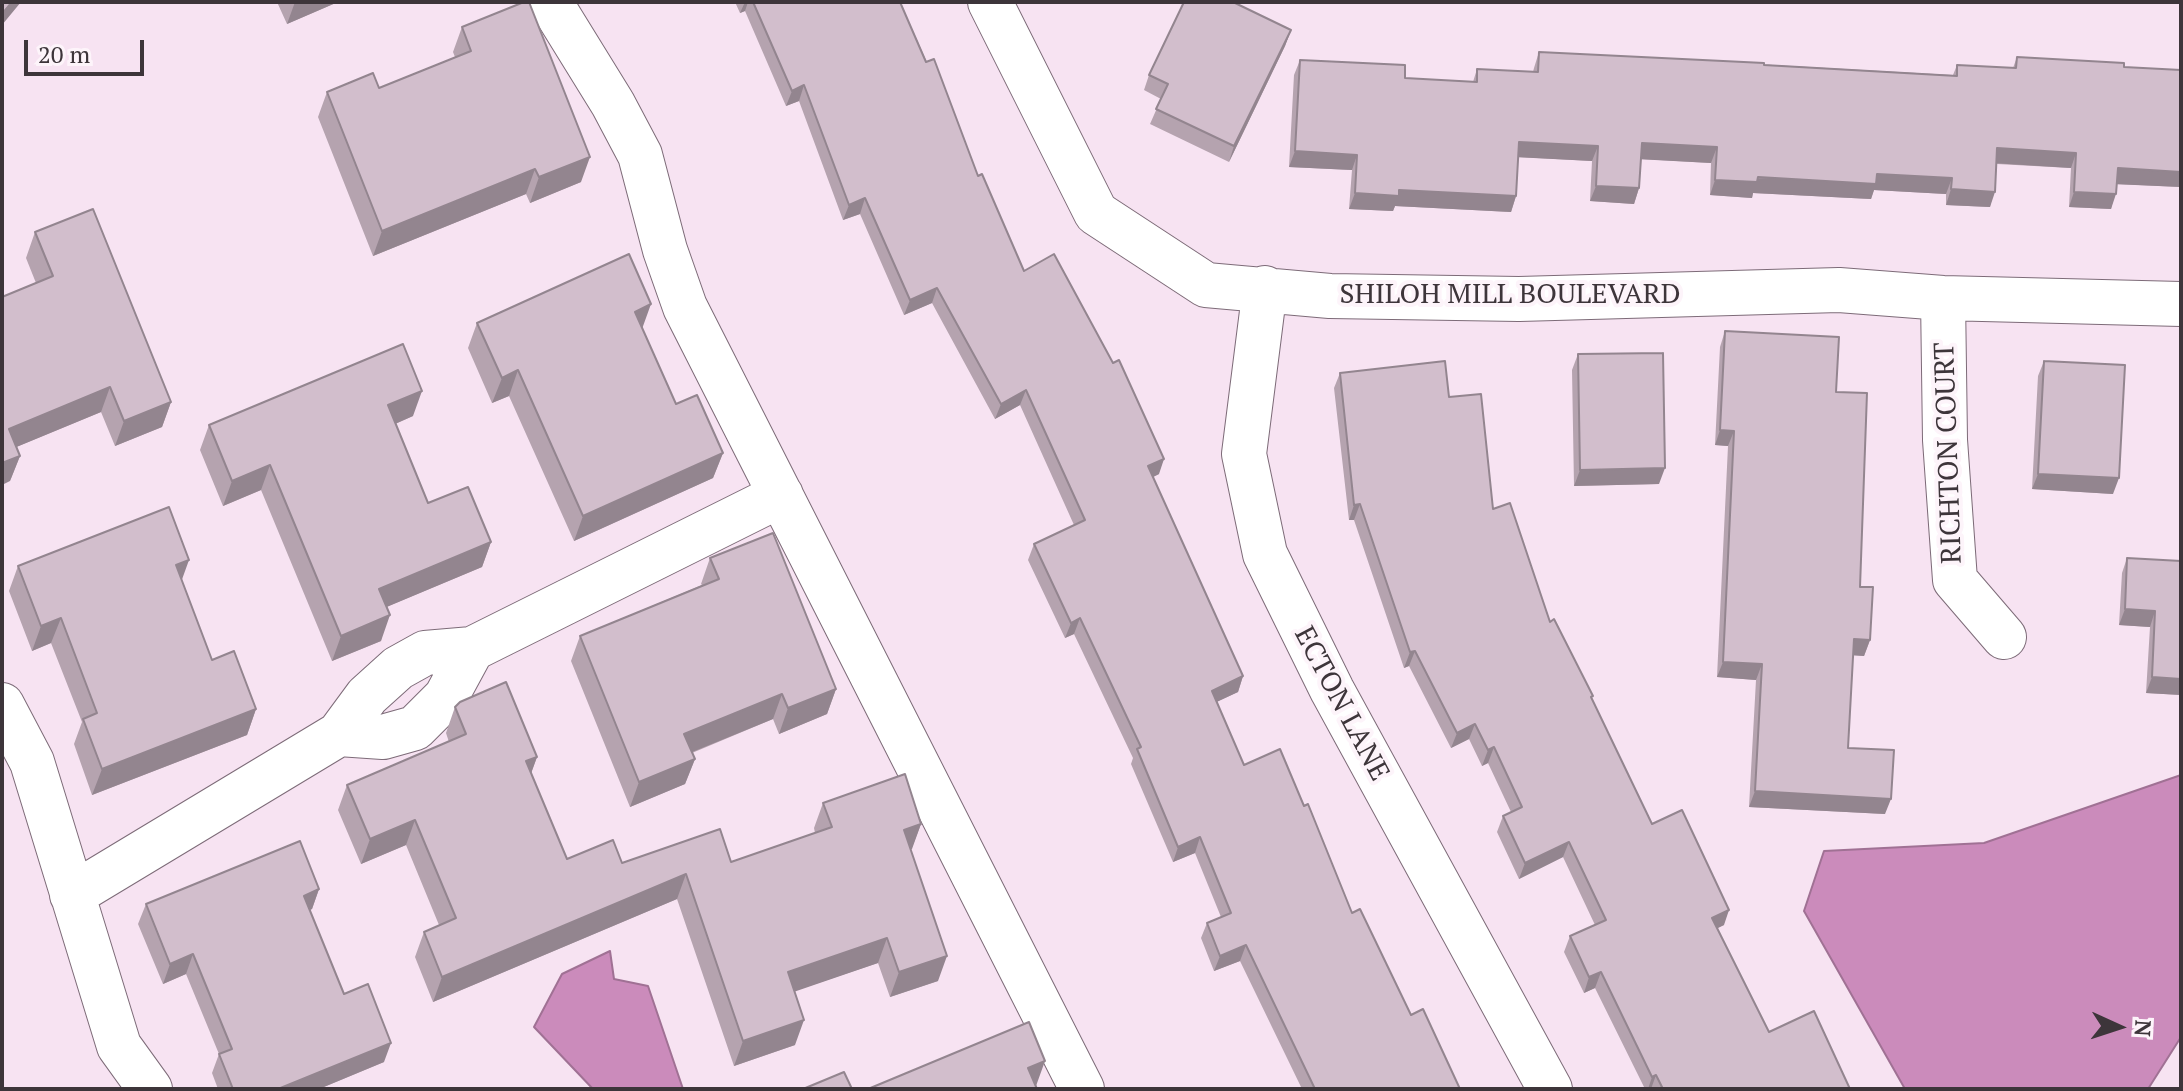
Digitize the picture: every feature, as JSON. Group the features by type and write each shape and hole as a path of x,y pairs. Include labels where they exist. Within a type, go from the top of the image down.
{"street":[{"path":"550,2 613,104 640,155 665,250 685,307 1082,1089"},
{"name":"SHILOH MILL BOULEVARD","path":"990,2 1096,213 1206,285 1330,296 1503,299 1839,290 1943,298 2181,304"},
{"name":"ECTON LANE","path":"1265,288 1244,454 1265,554 1332,690 1550,1089"},
{"name":"RICHTON COURT","path":"1943,298 1945,440 1955,580 2004,637"},
{"path":"72,895 339,734 367,696 398,668 425,653 472,649 781,495"},
{"path":"2,705 32,762 119,1046 150,1089"}],"shaded area":[{"path":"2181,775 2181,1037 2148,1089 1905,1089 1804,911 1824,851 1984,843"},
{"path":"610,951 614,979 648,986 683,1089 593,1089 534,1027 562,974"}],"building":[{"path":"2,2 12,2 2,14"},
{"path":"529,2 590,157 539,177 535,169 382,231 327,92 373,73 379,88 471,51 462,27"},
{"path":"753,2 900,2 926,62 934,59 978,176 982,174 1024,271 1054,254 1113,363 1119,360 1164,459 1148,466 1243,676 1212,691 1244,765 1280,749 1304,806 1308,804 1352,913 1360,909 1411,1015 1423,1009 1460,1089 1315,1089 1246,945 1220,956 1207,923 1231,913 1200,837 1178,847 1137,749 1141,747 1080,618 1071,623 1034,544 1085,520 1026,390 1001,404 937,288 910,300 865,198 849,205 804,85 792,91"},
{"path":"1184,2 1233,2 1291,30 1234,146 1156,109 1168,84 1149,75"},
{"path":"1539,52 1957,76 1957,65 2016,68 2017,57 2124,63 2124,67 2181,70 2181,172 2118,168 2116,194 2074,192 2076,153 1997,148 1995,192 1951,189 1952,178 1877,174 1876,184 1758,177 1757,182 1715,180 1717,147 1642,143 1639,188 1596,186 1598,146 1519,142 1516,196 1399,190 1399,196 1355,193 1357,155 1295,151 1300,60 1405,65 1405,78 1477,82 1477,69 1538,72"},
{"path":"93,209 171,402 124,421 110,387 9,429 20,456 2,463 2,297 53,276 35,232"},
{"path":"629,254 651,304 635,312 676,404 697,395 723,453 583,516 518,370 502,378 477,323"},
{"path":"1725,331 1839,337 1836,392 1867,393 1860,587 1873,587 1870,640 1854,639 1848,748 1894,750 1891,799 1755,791 1762,664 1723,662 1734,431 1720,430"},
{"path":"403,344 422,391 388,405 428,503 468,487 491,542 379,589 390,615 341,636 270,465 232,481 209,425"},
{"path":"1663,353 1665,468 1580,470 1578,354"},
{"path":"1445,361 1449,397 1481,394 1493,509 1510,503 1550,622 1554,619 1593,696 1652,824 1682,810 1729,910 1712,918 1769,1032 1814,1011 1850,1089 1663,1089 1656,1075 1652,1077 1601,972 1589,977 1570,936 1606,920 1569,842 1525,863 1503,816 1522,807 1494,747 1488,750 1475,724 1457,733 1415,651 1410,652 1360,504 1354,505 1340,373"},
{"path":"2044,361 2125,365 2119,478 2038,474"},
{"path":"169,507 189,560 176,565 212,660 234,651 256,709 102,769 83,719 97,713 61,618 41,626 18,566"},
{"path":"773,533 836,689 788,708 782,694 684,734 695,759 639,782 580,636 719,579 710,558"},
{"path":"2127,558 2181,561 2181,679 2152,677 2155,611 2125,609"},
{"path":"506,682 537,757 526,761 567,859 613,840 622,863 720,829 731,862 832,827 823,803 905,774 921,824 904,830 947,956 899,972 887,938 788,972 804,1020 743,1041 686,874 442,977 424,932 456,918 415,820 370,839 347,785 466,734 455,707"},
{"path":"300,841 319,889 304,896 344,994 368,984 391,1043 278,1089 233,1089 219,1054 232,1049 193,954 170,964 146,904"},
{"path":"1029,1022 1045,1061 1028,1068 1037,1089 868,1089"},
{"path":"844,1072 852,1089 803,1089"}]}
